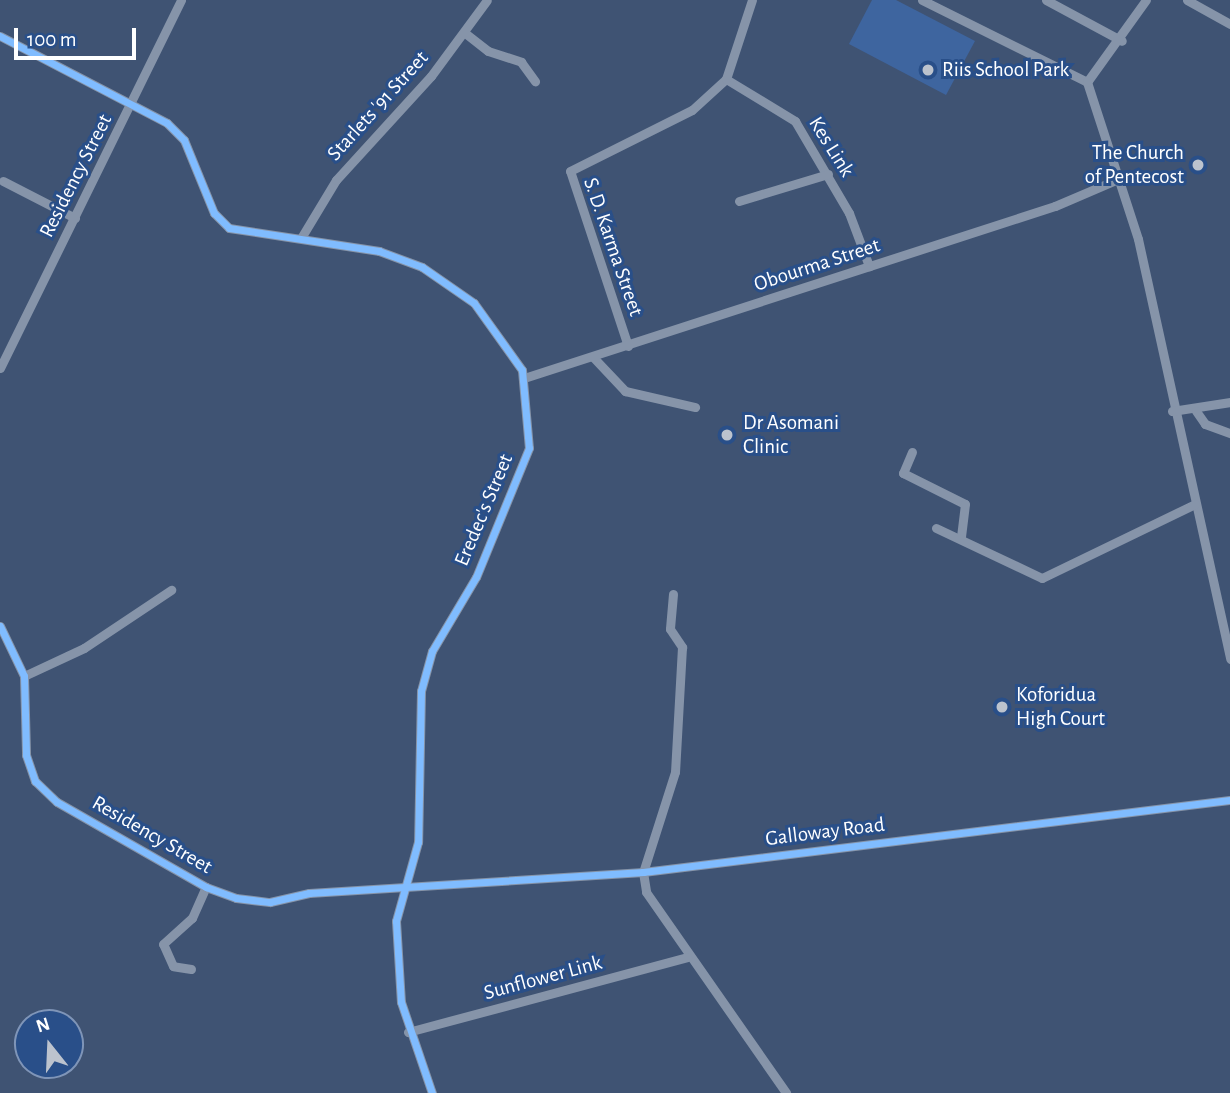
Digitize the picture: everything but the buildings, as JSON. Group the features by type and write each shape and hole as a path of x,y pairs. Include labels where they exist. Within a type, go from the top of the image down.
{"street":[{"name":"Residency Street","path":"0,368 181,0"},
{"name":"Starlets '91 Street","path":"301,238 370,136 465,33 487,0"},
{"path":"726,79 751,0"},
{"path":"922,0 1087,82 1138,239 1172,411 1230,659"},
{"path":"1046,0 1122,41"},
{"path":"1087,82 1122,41 1146,0"},
{"path":"1187,0 1230,24"},
{"path":"465,33 488,51 521,62 535,81"},
{"name":"Eredec's Street","path":"0,36 131,106 152,113 184,140 222,223 379,251 422,267 474,303 524,378 529,448 476,577 432,651 421,691 418,842 396,921 408,1032 432,1093"},
{"name":"Kes Link","path":"726,79 795,121 828,174 869,266"},
{"name":"S. D. Karma Street","path":"628,346 570,171 692,110 726,79"},
{"path":"739,201 828,174"},
{"name":"Obourma Street","path":"524,378 869,266 1118,179"},
{"path":"3,181 75,218"},
{"path":"593,357 625,391 695,407"},
{"path":"1172,411 1196,411 1230,402"},
{"path":"1196,411 1205,424 1230,433"},
{"path":"912,452 903,473 965,504 961,538"},
{"path":"936,528 1042,578 1195,504"},
{"path":"24,676 84,648 171,590"},
{"path":"673,594 670,629 682,647 675,772 643,872 648,900 786,1093"},
{"name":"Residency Street","path":"0,626 24,676 26,755 35,780 57,802 206,887 270,902 422,887"},
{"name":"Galloway Road","path":"422,887 643,872 1230,800"},
{"path":"191,969 173,965 163,944 192,918 206,887"},
{"name":"Sunflower Link","path":"408,1032 687,957"}],"shaded area":[{"name":"Riis School Park","path":"872,0 896,0 975,41 946,95 849,44"}],"cycle path":[{"path":"0,36 167,123 184,140 214,213 229,228 379,251 422,267 474,303 522,370 529,448 476,577 432,651 421,691 418,842 396,921 401,1002 432,1093"},
{"path":"0,626 24,676 26,755 35,781 57,802 206,887 236,898 270,902 309,893 643,872 1230,800"}],"place":[{"name":"Riis School Park","path":"928,70"},
{"name":"The Church of Pentecost","path":"1198,165"},
{"name":"Dr Asomani Clinic","path":"727,435"},
{"name":"Koforidua High Court","path":"1002,707"}]}
